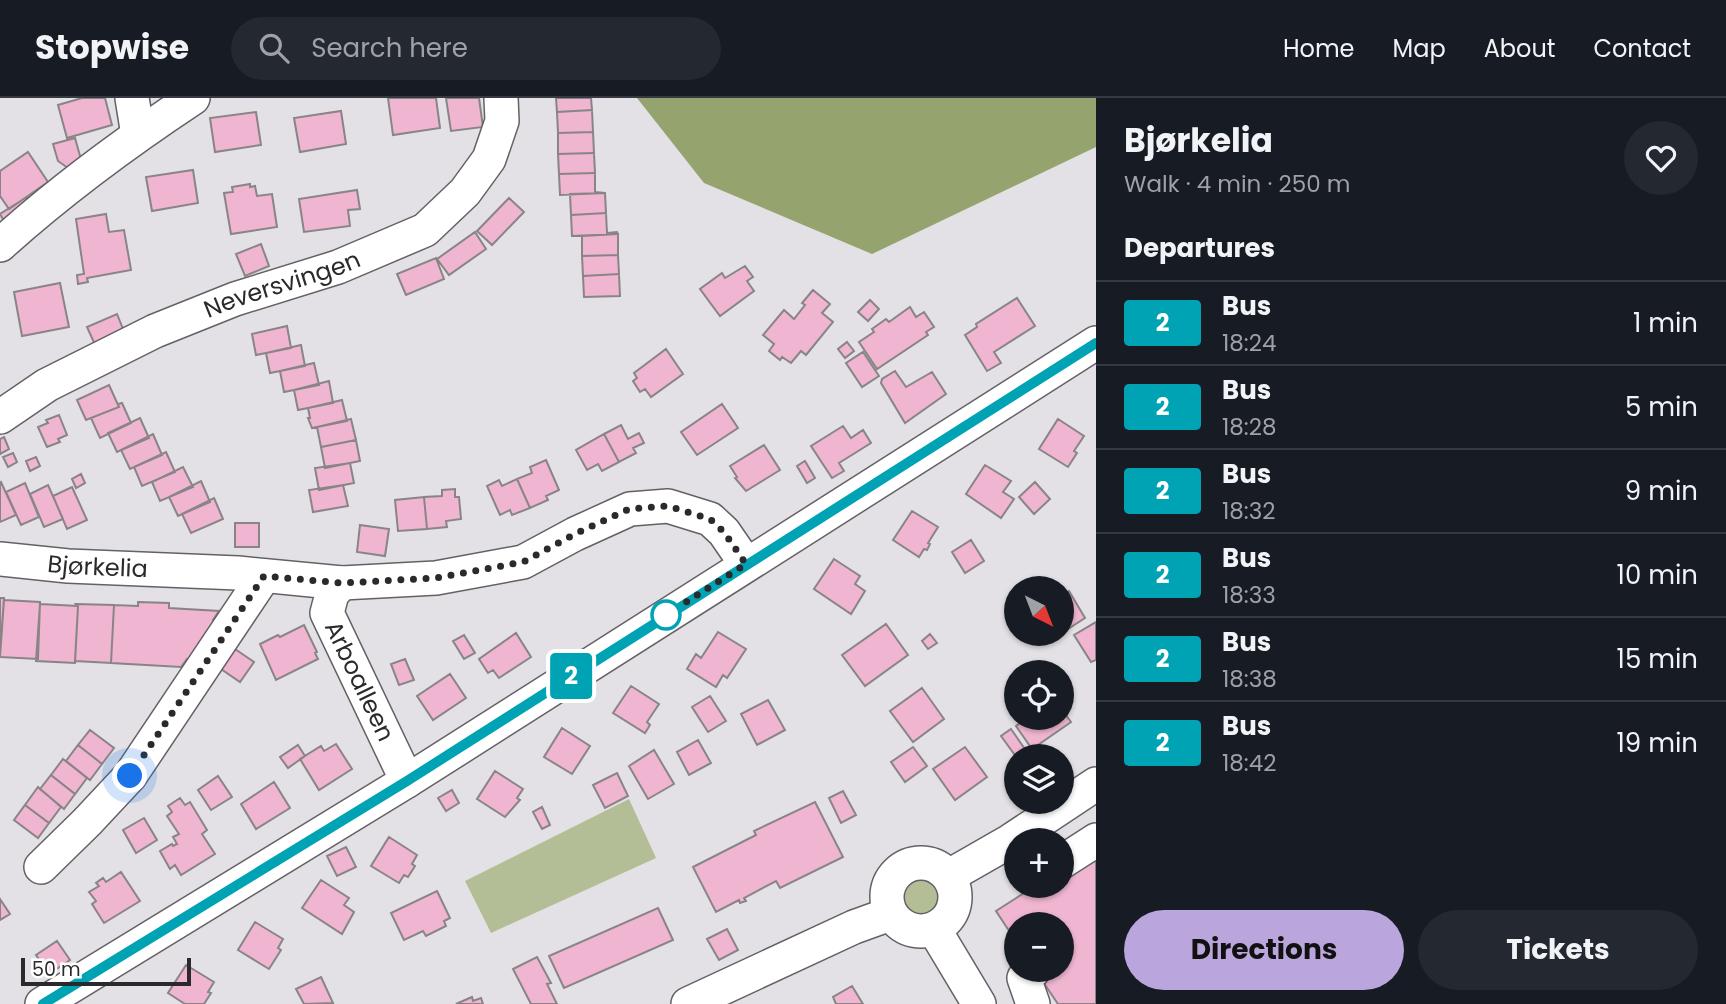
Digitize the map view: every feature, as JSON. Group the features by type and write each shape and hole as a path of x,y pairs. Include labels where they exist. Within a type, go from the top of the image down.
{"street":[{"path":"132,98 138,135"},
{"path":"0,245 46,203 193,98"},
{"name":"Neversvingen","path":"0,418 47,385 155,331 235,299 338,267 425,230 465,192 489,159 502,121 501,98"},
{"path":"42,1004 407,781 1096,342"},
{"name":"Bjørkelia","path":"0,559 68,566 264,576 342,583 436,578 523,562 629,509 668,506 710,519 724,532 746,564"},
{"path":"41,867 130,776 264,576"},
{"name":"Arboalleen","path":"342,583 332,594 327,613 407,781"},
{"path":"949,876 1010,841 1096,784"},
{"path":"1074,854 1096,840"},
{"path":"920,863 931,864 949,876 955,897 953,907 949,916 934,929 914,931 905,928 890,914 887,891 891,880 899,871 920,863"},
{"path":"688,1004 854,927 890,914"},
{"path":"934,929 979,1004"},
{"path":"1025,982 1033,1004"}],"green space":[{"path":"637,98 1096,98 1096,147 872,254 704,183"},
{"path":"629,799 656,858 491,933 465,881"},
{"path":"921,875 937,881 943,897 937,913 921,919 905,913 899,897 905,881"}],"building":[{"path":"82,98 105,98 112,125 67,138 58,105"},
{"path":"388,98 436,98 440,128 393,135"},
{"path":"446,98 479,98 483,127 451,131"},
{"path":"556,98 591,98 592,110 557,112"},
{"path":"592,110 593,132 558,133 557,112"},
{"path":"341,111 346,144 300,152 294,118"},
{"path":"256,112 261,145 215,152 210,118"},
{"path":"593,132 594,153 558,154 558,133"},
{"path":"75,138 82,163 68,168 58,161 53,144"},
{"path":"28,152 48,182 9,209 0,196 0,171"},
{"path":"594,153 595,173 559,174 558,154"},
{"path":"193,170 198,203 152,211 146,177"},
{"path":"595,173 595,192 605,193 560,195 559,174"},
{"path":"250,184 250,187 255,186 257,196 272,194 277,227 231,234 224,193 233,192 232,187"},
{"path":"357,190 360,209 348,210 350,226 304,232 299,199"},
{"path":"605,193 606,213 571,215 570,194"},
{"path":"27,197 33,206 7,227 0,214"},
{"path":"509,198 524,212 492,245 477,231"},
{"path":"606,213 607,233 618,234 572,236 571,215"},
{"path":"106,214 109,232 124,230 131,270 87,278 88,282 78,284 77,275 84,274 76,219"},
{"path":"475,232 486,249 449,275 437,259"},
{"path":"618,234 618,255 582,256 582,236"},
{"path":"261,244 269,266 245,276 236,254"},
{"path":"618,255 619,274 583,276 582,256"},
{"path":"436,258 444,279 406,295 397,274"},
{"path":"745,266 753,277 747,281 754,291 720,316 700,289 722,273 725,278"},
{"path":"619,274 620,296 584,297 583,276"},
{"path":"60,283 69,327 22,336 14,292"},
{"path":"813,290 830,304 822,313 833,322 806,355 801,351 791,363 782,357 780,360 769,351 774,344 763,335 784,310 794,319"},
{"path":"1017,298 1035,326 994,352 1001,363 987,371 965,335 977,327 976,324"},
{"path":"870,300 879,309 868,321 858,312"},
{"path":"910,307 916,317 924,312 934,327 926,332 928,335 877,369 859,342 874,332 872,329 886,319 889,322"},
{"path":"117,314 125,334 96,347 87,327"},
{"path":"287,326 291,348 256,355 252,334"},
{"path":"847,342 854,351 845,358 838,349"},
{"path":"301,345 305,366 270,373 266,353"},
{"path":"666,349 683,374 651,397 645,389 640,392 633,381 637,378 634,373"},
{"path":"863,352 879,376 862,387 846,363"},
{"path":"314,363 319,385 284,392 280,371"},
{"path":"895,371 906,387 932,372 946,394 905,423 881,383 882,379"},
{"path":"329,381 333,403 298,410 294,390"},
{"path":"109,385 119,407 86,420 77,400"},
{"path":"342,400 347,421 312,428 308,408"},
{"path":"122,403 131,423 100,438 91,418 119,407 118,404"},
{"path":"722,404 738,428 697,455 681,432"},
{"path":"59,415 67,435 58,439 60,442 47,447 38,427 48,423 46,420"},
{"path":"140,418 149,438 117,452 108,433"},
{"path":"351,419 356,440 321,447 317,427"},
{"path":"1058,419 1084,436 1068,467 1039,449"},
{"path":"621,425 628,439 639,433 644,443 633,448 636,453 619,462 604,434"},
{"path":"843,426 851,438 863,430 871,443 839,463 844,471 832,478 811,446"},
{"path":"153,434 162,455 130,469 121,450"},
{"path":"604,434 619,462 602,471 598,464 587,470 576,450"},
{"path":"4,437 9,449 0,454 0,439"},
{"path":"356,440 360,461 325,468 321,447"},
{"path":"764,445 780,470 746,491 735,478 737,477 730,466"},
{"path":"166,452 175,472 142,486 134,467"},
{"path":"13,453 17,462 8,467 3,457"},
{"path":"36,457 40,466 30,471 26,461"},
{"path":"546,460 559,490 546,496 548,500 530,508 517,479 532,473 530,467"},
{"path":"805,461 815,478 807,483 797,466"},
{"path":"350,463 354,483 319,490 315,468"},
{"path":"985,465 1011,481 1003,492 1014,499 1001,518 966,494"},
{"path":"183,467 193,487 160,501 152,482"},
{"path":"81,474 85,483 76,488 72,479"},
{"path":"517,479 530,508 512,515 510,510 500,515 487,486 499,480 502,486"},
{"path":"201,481 210,502 178,516 169,497"},
{"path":"1035,482 1050,499 1034,514 1019,497"},
{"path":"0,483 16,515 0,522"},
{"path":"25,483 39,517 21,525 6,492"},
{"path":"48,485 63,519 44,527 30,494"},
{"path":"343,485 348,506 313,512 309,490"},
{"path":"72,487 87,520 67,529 53,496"},
{"path":"455,489 455,497 459,497 461,519 446,521 447,527 427,529 424,497 442,496 442,490"},
{"path":"424,497 427,529 398,531 395,500"},
{"path":"214,498 223,519 191,533 182,514"},
{"path":"912,511 938,527 928,543 930,544 927,550 924,549 919,557 893,540"},
{"path":"235,523 259,523 259,547 235,547"},
{"path":"360,525 389,529 385,556 357,552"},
{"path":"971,540 984,561 965,573 952,552"},
{"path":"834,559 860,576 855,584 865,591 851,614 814,589"},
{"path":"0,598 4,598 0,655"},
{"path":"1074,599 1085,618 1074,625"},
{"path":"4,600 40,602 38,659 0,657"},
{"path":"138,602 169,603 169,608 219,611 213,620 217,623 192,662 187,659 181,667 111,663 114,605 138,606"},
{"path":"40,604 78,606 75,663 36,661"},
{"path":"76,604 114,605 111,663 75,661"},
{"path":"1096,622 1096,660 1091,662 1074,635"},
{"path":"886,624 908,655 865,686 842,655"},
{"path":"304,625 318,659 276,680 260,644"},
{"path":"718,632 746,649 727,678 723,675 716,687 687,669 696,654 701,658"},
{"path":"516,633 531,657 499,678 493,670 488,673 479,659"},
{"path":"930,634 937,643 928,649 922,641"},
{"path":"464,635 475,653 464,659 453,641"},
{"path":"235,649 254,662 240,682 221,669"},
{"path":"405,659 414,680 399,685 391,664"},
{"path":"450,674 466,698 433,720 417,696"},
{"path":"631,686 659,704 647,722 650,725 645,733 613,713"},
{"path":"922,688 944,719 913,742 890,711"},
{"path":"710,696 726,721 708,732 692,707"},
{"path":"768,700 785,730 757,745 741,714"},
{"path":"562,728 590,746 572,774 544,757"},
{"path":"90,730 114,748 102,764 78,745"},
{"path":"1012,730 1021,744 1007,744 1001,736"},
{"path":"1019,730 1059,730 1039,744 1029,744"},
{"path":"698,740 711,763 689,775 677,752"},
{"path":"336,744 352,769 319,790 300,759 321,746 324,751"},
{"path":"78,745 102,764 90,780 66,761"},
{"path":"298,745 305,756 288,768 280,757"},
{"path":"913,747 927,766 905,782 891,762"},
{"path":"965,747 987,777 955,800 933,769"},
{"path":"654,750 674,784 648,799 629,766"},
{"path":"63,759 87,778 75,794 51,775"},
{"path":"495,771 523,789 517,798 520,800 505,817 477,799"},
{"path":"617,773 628,796 605,808 593,785"},
{"path":"51,775 75,794 64,809 40,789"},
{"path":"218,776 232,797 211,810 198,790"},
{"path":"274,782 290,808 256,829 241,804"},
{"path":"38,787 61,807 49,823 25,805"},
{"path":"452,790 459,803 446,811 438,798"},
{"path":"843,791 856,815 841,823 829,798"},
{"path":"180,798 185,805 190,802 207,830 202,834 215,854 181,875 175,865 170,869 160,851 177,844 173,837 179,834 167,816 172,812 168,806"},
{"path":"815,802 843,857 780,888 776,881 744,898 746,901 740,903 739,900 716,912 693,867 756,835 754,831"},
{"path":"25,805 49,823 38,838 14,820"},
{"path":"542,807 550,825 542,829 533,812"},
{"path":"144,818 157,840 136,853 123,830"},
{"path":"389,837 417,855 412,864 415,866 408,877 404,875 399,883 371,866"},
{"path":"346,847 356,867 337,876 327,856"},
{"path":"1096,853 1096,1004 1058,1004 1043,982 1074,982 1074,912 1004,912 1004,923 996,911 1016,898 1074,898 1074,867"},
{"path":"121,872 140,901 104,923 92,904 96,901 89,892 99,886 96,883 103,878 106,882"},
{"path":"321,880 349,898 344,905 354,912 342,934 302,908"},
{"path":"437,891 450,918 444,921 446,926 426,936 423,931 404,940 391,913"},
{"path":"0,899 10,914 0,920"},
{"path":"658,908 673,940 564,988 549,956"},
{"path":"255,922 283,939 278,948 281,950 269,969 238,950"},
{"path":"727,929 738,950 719,960 707,939"},
{"path":"57,941 70,960 49,974 36,955"},
{"path":"537,957 551,983 547,984 557,1004 531,1004 513,969"},
{"path":"186,965 214,982 204,1004 185,1004 168,993"},
{"path":"321,977 333,1003 304,1004 296,989"},
{"path":"852,986 863,1004 836,1004 833,997"},
{"path":"472,997 473,1001 481,998 483,1004 456,1004"}],"bus line":[{"name":"2","path":"43,1004 407,781 1096,343"}],"route":[{"path":"130,776 264,576 342,583 436,578 523,562 629,509 668,506 710,519 724,532 746,564 666,615"}]}
